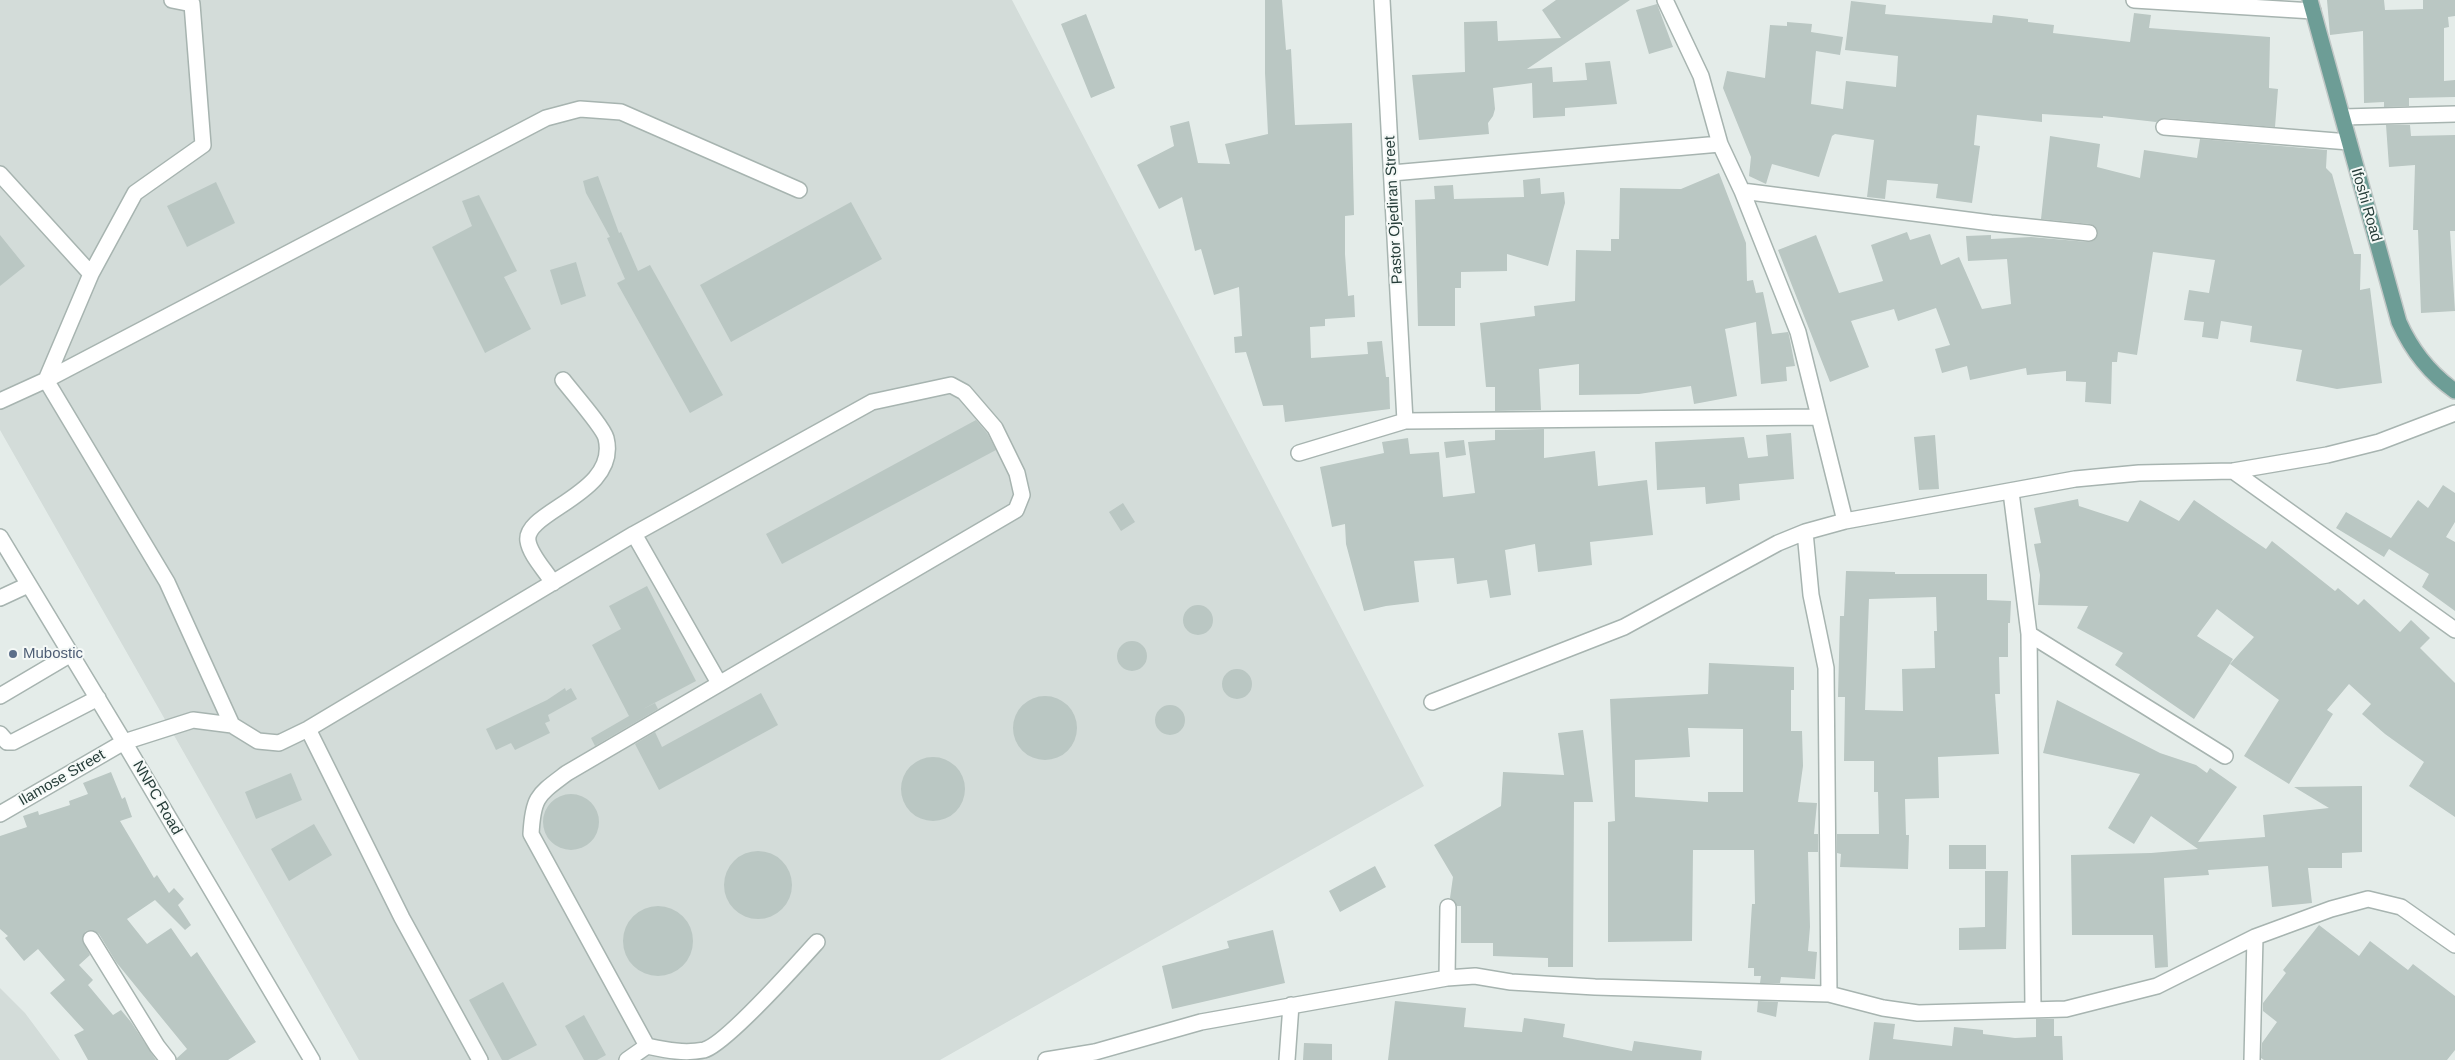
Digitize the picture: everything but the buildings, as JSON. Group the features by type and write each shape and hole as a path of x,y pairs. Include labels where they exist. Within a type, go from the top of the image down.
{"main road":[{"name":"Ifoshi Road","path":"2312,5 2399,322 2410,347 2430,371 2455,391"}],"street":[{"path":"46,380 91,274 135,193 203,145 192,4 172,0"},
{"name":"Pastor Ojediran Street","path":"1382,0 1405,421"},
{"path":"1665,0 1701,76 1720,144 1742,191 1798,332 1845,521"},
{"path":"2134,0 2312,5"},
{"path":"0,402 46,380 546,118 580,109 621,112 799,190"},
{"path":"2343,117 2455,114"},
{"path":"2164,127 2349,142"},
{"path":"1392,174 1720,144"},
{"path":"0,174 91,274"},
{"path":"1742,191 1992,223 2089,233"},
{"path":"46,380 167,582 232,724 258,741 279,743 308,729 634,534 872,402 951,385 964,392 995,428 1019,480 1022,495 1016,510 567,774 541,793 532,808 531,834 647,1046"},
{"path":"554,583 529,546 527,538 530,530 549,513 587,487 605,462 607,450 606,436 563,380"},
{"path":"1432,702 1624,627 1778,543 1805,532 1845,521 2084,478 2139,473 2233,471 2327,455 2379,442 2455,413"},
{"path":"1299,453 1405,421 1819,417"},
{"path":"2233,471 2455,630"},
{"path":"2011,492 2029,634 2034,1008"},
{"path":"1805,532 1811,595 1826,668 1828,994"},
{"path":"634,534 719,683"},
{"name":"NNPC Road","path":"0,537 7,563 28,585 71,654 312,1060"},
{"path":"0,598 28,585"},
{"path":"2029,634 2225,756"},
{"path":"0,696 71,654"},
{"path":"0,734 7,742 13,742 98,698"},
{"name":"Ilamose Street","path":"0,814 124,742 193,720 232,724"},
{"path":"308,729 402,918 480,1060"},
{"path":"1046,1060 1095,1052 1201,1022 1291,1004 1447,978 1475,976 1511,982 1595,987 1828,994 1883,1008 1918,1013 2034,1008 2066,1009 2157,986 2255,937 2331,909 2368,900 2401,907 2455,945"},
{"path":"1447,978 1448,907"},
{"path":"2252,1060 2255,937"},
{"path":"91,939 157,1046 168,1060"},
{"path":"627,1060 647,1046 679,1052 706,1050 750,1013 817,942"},
{"path":"1287,1060 1291,1004"}],"shaded area":[{"path":"0,0 1012,0 1424,786 940,1060 359,1060 0,430"},
{"path":"0,988 25,1013 60,1060 0,1060"}],"place":[{"name":"Mubostic","path":"13,654"}]}
